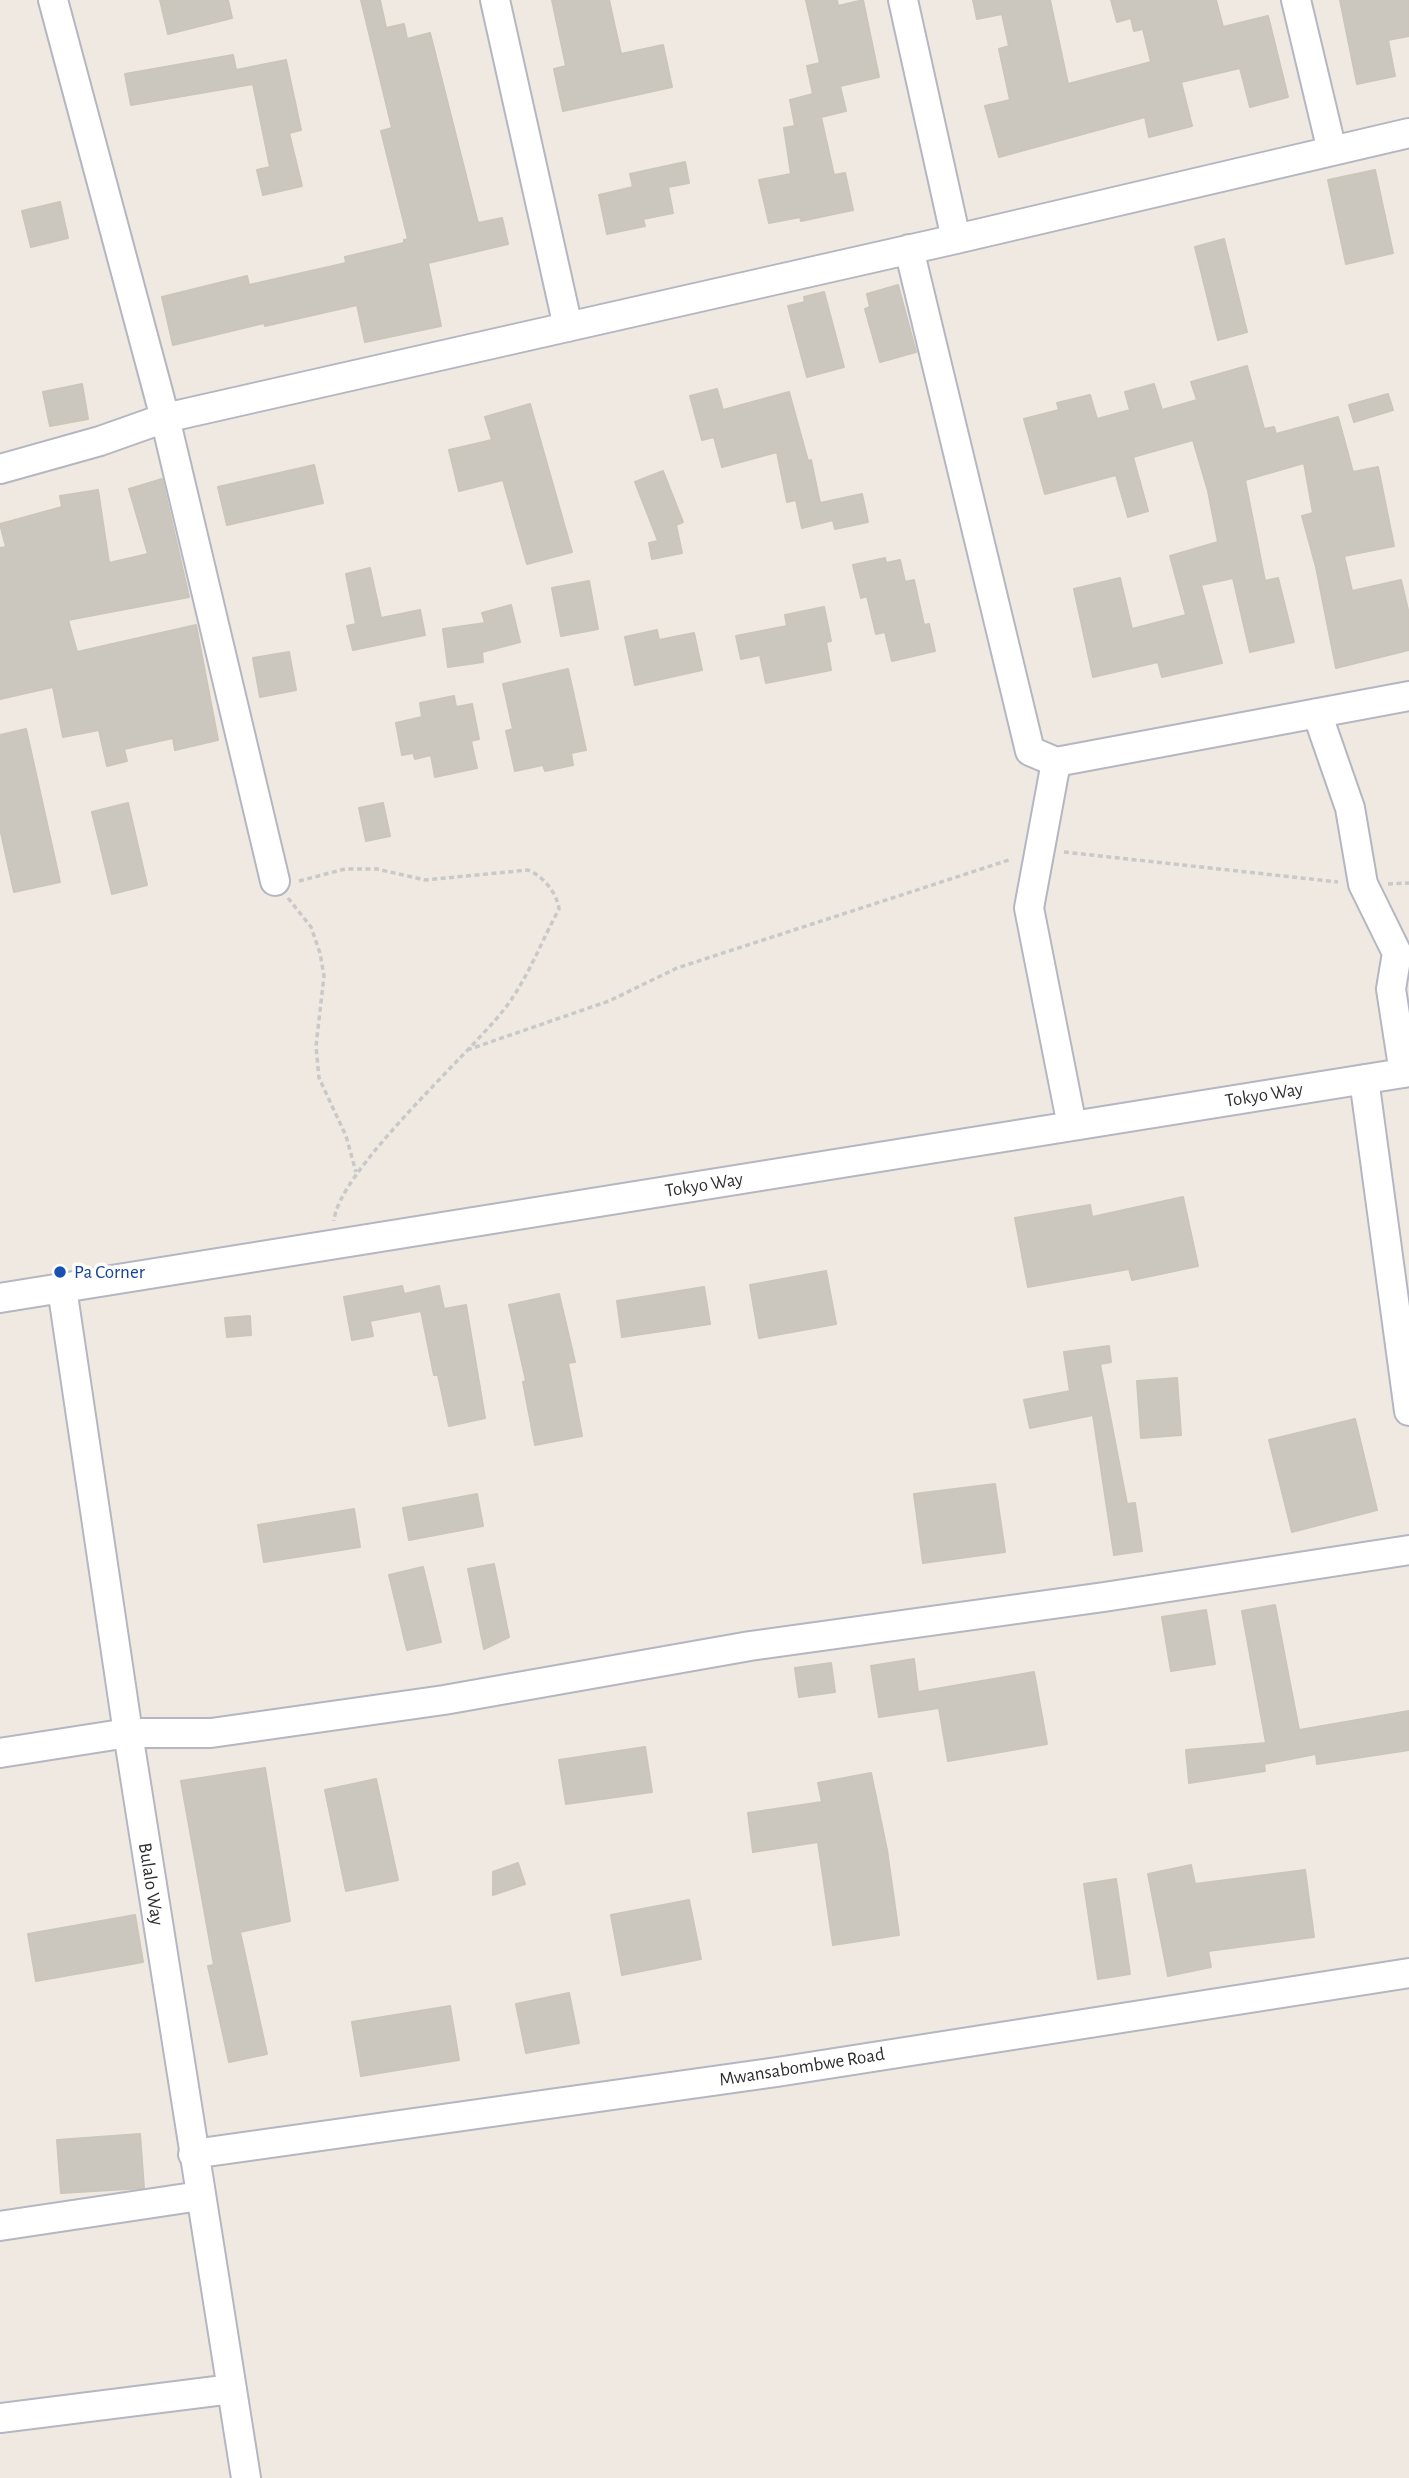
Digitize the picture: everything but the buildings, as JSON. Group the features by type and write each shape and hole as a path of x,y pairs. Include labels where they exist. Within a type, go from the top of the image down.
{"street":[{"path":"53,0 165,418 278,885"},
{"path":"495,0 568,327"},
{"path":"903,0 956,239"},
{"path":"1296,0 1332,151"},
{"path":"0,469 100,441 165,418 956,239 1409,133"},
{"path":"909,249 1031,751 1056,762 1409,696"},
{"path":"1317,713 1350,808 1363,884 1397,953 1391,989 1406,1072"},
{"path":"1056,762 1029,908 1072,1126"},
{"name":"Tokyo Way","path":"0,1298 1406,1072"},
{"path":"1364,1079 1409,1411"},
{"name":"Bulalo Way","path":"62,1289 193,2154 246,2478"},
{"path":"0,1754 128,1733 225,1731 444,1700 750,1646 1117,1595 1409,1550"},
{"name":"Mwansabombwe Road","path":"193,2154 777,2072 1409,1973"},
{"path":"0,2226 200,2196"},
{"path":"0,2418 232,2389"}],"path":[{"path":"467,1050 609,1001 677,968 1040,850 1363,884 1409,883"},
{"path":"335,1244 335,1212 356,1172 504,1010 559,909 558,901 536,873 528,870 425,880 377,869 345,869 278,885 303,914 320,953 324,976 316,1046 319,1078 346,1136 356,1172"}],"place":[{"name":"Pa Corner","path":"60,1272"}]}
